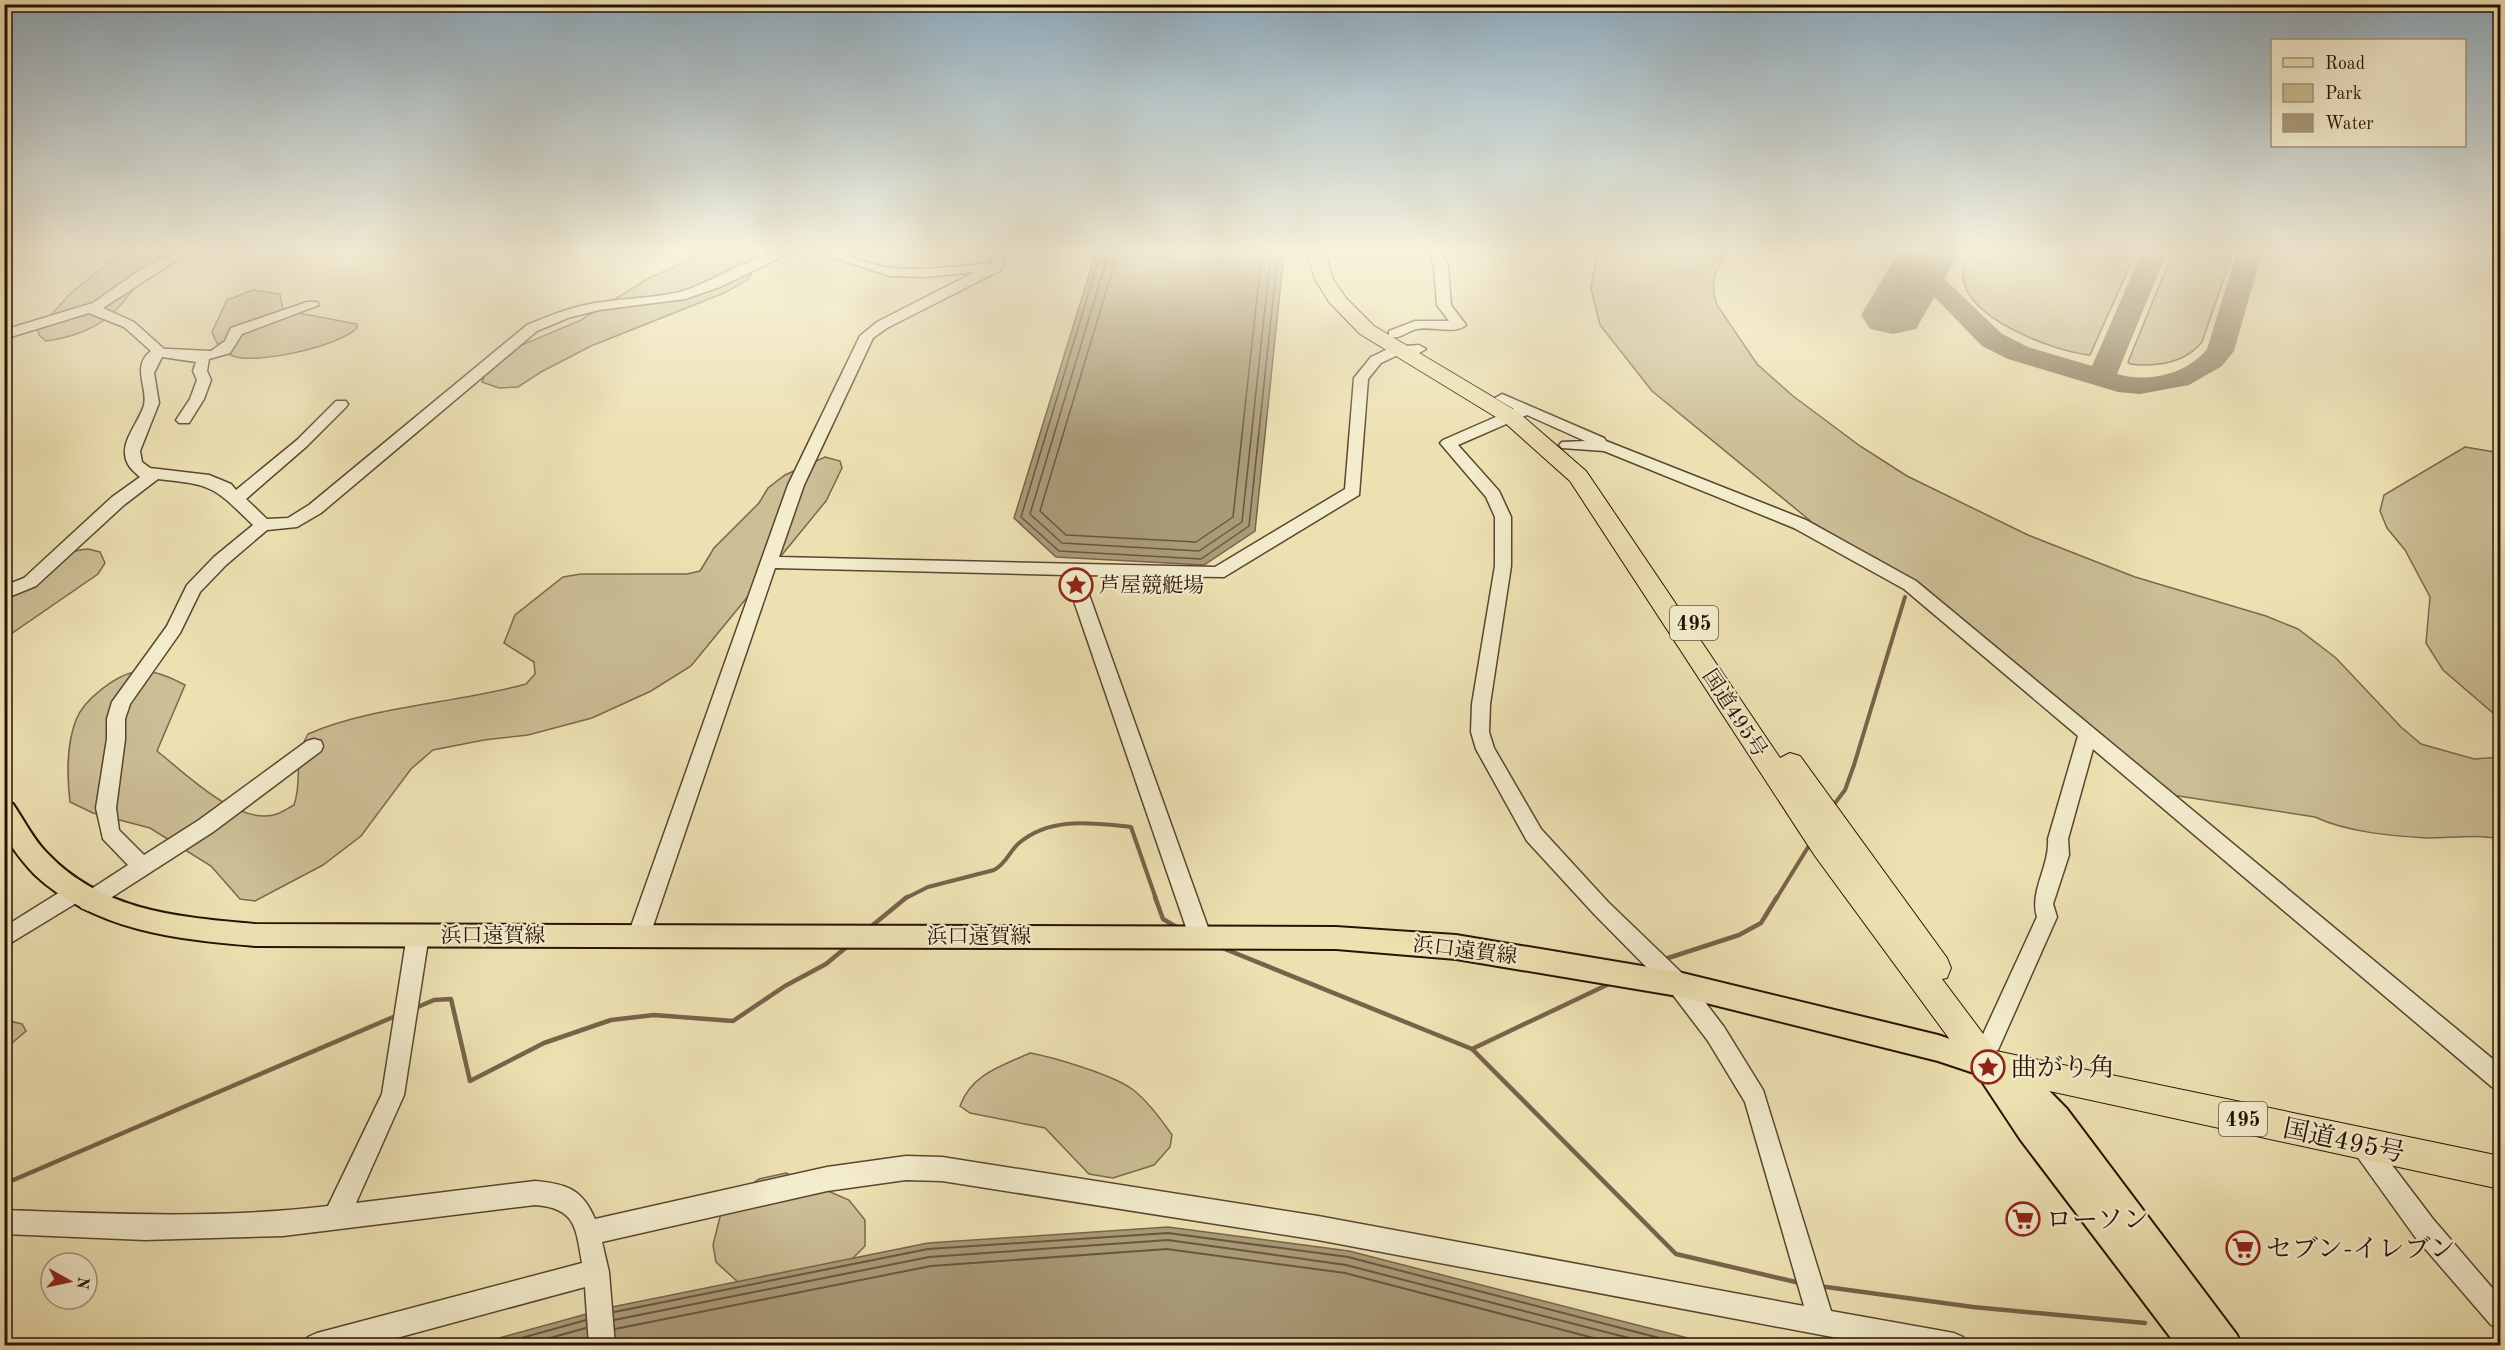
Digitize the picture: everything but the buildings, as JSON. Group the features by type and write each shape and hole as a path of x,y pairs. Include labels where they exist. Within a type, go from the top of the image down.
{"highway":[{"name":"国道495号","path":"1352,315 1367,330 1419,349 1567,446 1608,496 1808,807"},
{"name":"国道495号","path":"1368,315 1396,342 1512,408 1591,494 1808,807 1996,1059 2362,1144 2500,1173"}],"main road":[{"name":"浜口遠賀線","path":"4,811 37,860 82,897 128,918 184,928 255,935 1336,938 1456,947 1678,984 1938,1048 1996,1059"},
{"path":"1996,1059 2030,1129 2198,1346"},
{"path":"1996,1059 2057,1119 2226,1346"}],"street":[{"path":"4,335 36,323 67,315"},
{"path":"108,315 128,322 140,330 159,352 200,358 229,344 236,331 283,315"},
{"path":"142,866 110,833 106,808 116,719 121,702 174,629 193,589 220,561 262,525 291,523 315,509 532,328 572,315"},
{"path":"639,935 767,562 796,485 867,336 900,315"},
{"path":"767,562 1218,573 1353,491 1361,378 1376,360 1415,325 1459,325 1452,315"},
{"path":"159,352 153,357 147,373 152,403 132,451 135,464 146,474 203,479 225,488 262,525"},
{"path":"184,420 197,399 204,380 200,371 203,361 200,358"},
{"path":"237,498 302,443 341,404"},
{"path":"1822,1323 1755,1098 1716,1034 1678,984 1601,908 1534,836 1485,749 1480,732 1481,704 1503,566 1503,518 1493,495 1448,443 1512,408 1800,524 1910,585 2500,1079"},
{"path":"1567,446 1606,446"},
{"path":"4,593 30,582 118,501 153,475"},
{"path":"1072,570 1200,936"},
{"path":"1996,1059 2047,917 2043,904 2059,855 2058,839 2088,733"},
{"path":"4,938 142,866 206,826 314,746"},
{"path":"335,1218 393,1095 418,935"},
{"path":"2362,1144 2424,1227 2500,1316"},
{"path":"588,1233 827,1179 906,1168 942,1169 1318,1228 1954,1346"},
{"path":"4,1222 145,1228 283,1224 535,1192 557,1196 573,1203 588,1233 596,1272 602,1346"},
{"path":"317,1346 596,1272"}],"green space":[{"path":"51,315 111,315 93,327 55,340 46,341 39,335 38,329"},
{"path":"220,315 309,315 357,324 357,328 348,335 334,341 297,352 260,358 244,358 225,352 215,340 212,332"},
{"path":"589,315 669,315 591,346 541,372 518,387 499,388 482,382 486,371 501,354"},
{"path":"1598,315 1724,315 1757,364 1793,396 1860,446 1907,476 2028,535 2135,577 2266,616 2298,629 2336,658 2401,727 2421,744 2474,759 2500,757 2500,839 2473,836 2427,838 2370,832 2341,826 2315,817 2172,795 2153,787 1956,614 1884,564 1813,523 1652,391 1600,325"},
{"path":"1991,315 2108,315 2090,355 2055,347 2034,339"},
{"path":"2147,315 2211,315 2202,342 2187,355 2160,364 2130,364 2128,362"},
{"path":"2465,447 2500,453 2500,719 2443,670 2426,643 2430,597 2405,550 2387,528 2380,511 2384,495"},
{"path":"825,457 840,461 842,468 826,501 691,666 651,691 592,718 528,735 484,740 433,750 411,769 361,836 323,865 255,901 240,899 211,866 150,828 93,813 70,802 69,750 80,712 94,696 112,682 131,673 146,671 163,675 185,685 157,751 197,784 229,806 262,816 277,814 294,805 297,796 300,753 308,734 361,717 526,684 535,674 534,662 504,643 515,615 563,577 581,574 687,574 700,571 714,548 759,503 768,488 785,475"},
{"path":"88,549 100,552 105,563 98,574 5,638 5,590 55,559"},
{"path":"5,1020 22,1024 26,1031 5,1049"},
{"path":"1030,1053 1067,1062 1132,1089 1149,1105 1172,1135 1170,1147 1154,1165 1113,1178 1089,1174 1045,1128 970,1113 960,1106 972,1086 989,1072"},
{"path":"786,1173 849,1200 865,1220 865,1246 845,1266 740,1284 716,1262 713,1245 723,1205 759,1179"}],"water":[{"path":"1077,315 1277,315 1255,531 1204,565 1056,557 1014,518"},
{"path":"1168,1227 1349,1251 1715,1345 470,1346 612,1307 928,1243"}],"waterway":[{"path":"1832,807 1845,790 1854,765 1905,597"},
{"path":"905,898 928,887 994,870 1002,865 1019,843 1031,834 1058,825 1087,823 1131,827 1156,899"},
{"path":"1776,899 1810,844"},
{"path":"1155,897 1163,919 1178,928"},
{"path":"1662,960 1739,935 1761,923 1777,897"},
{"path":"868,929 905,898"},
{"path":"413,1009 434,1000 451,999 470,1081 544,1043 611,1020 654,1015 733,1021 785,986 826,964 849,945"},
{"path":"1220,947 1472,1049"},
{"path":"1472,1049 1611,983"},
{"path":"4,1184 398,1015"},
{"path":"1472,1049 1676,1254 1800,1283"},
{"path":"1819,1286 1973,1307 2145,1323"}],"taxiway":[{"path":"1967,315 1992,340 2018,353 2101,378"},
{"path":"2101,378 2128,315"},
{"path":"2101,378 2128,386 2140,386 2166,383 2191,375 2212,361 2220,351 2231,315"}],"place":[{"name":"芦屋競艇場","path":"1076,585"},
{"name":"曲がり角","path":"1988,1067"},
{"name":"ローソン","path":"2023,1219"},
{"name":"セブン-イレブン","path":"2243,1248"}]}
